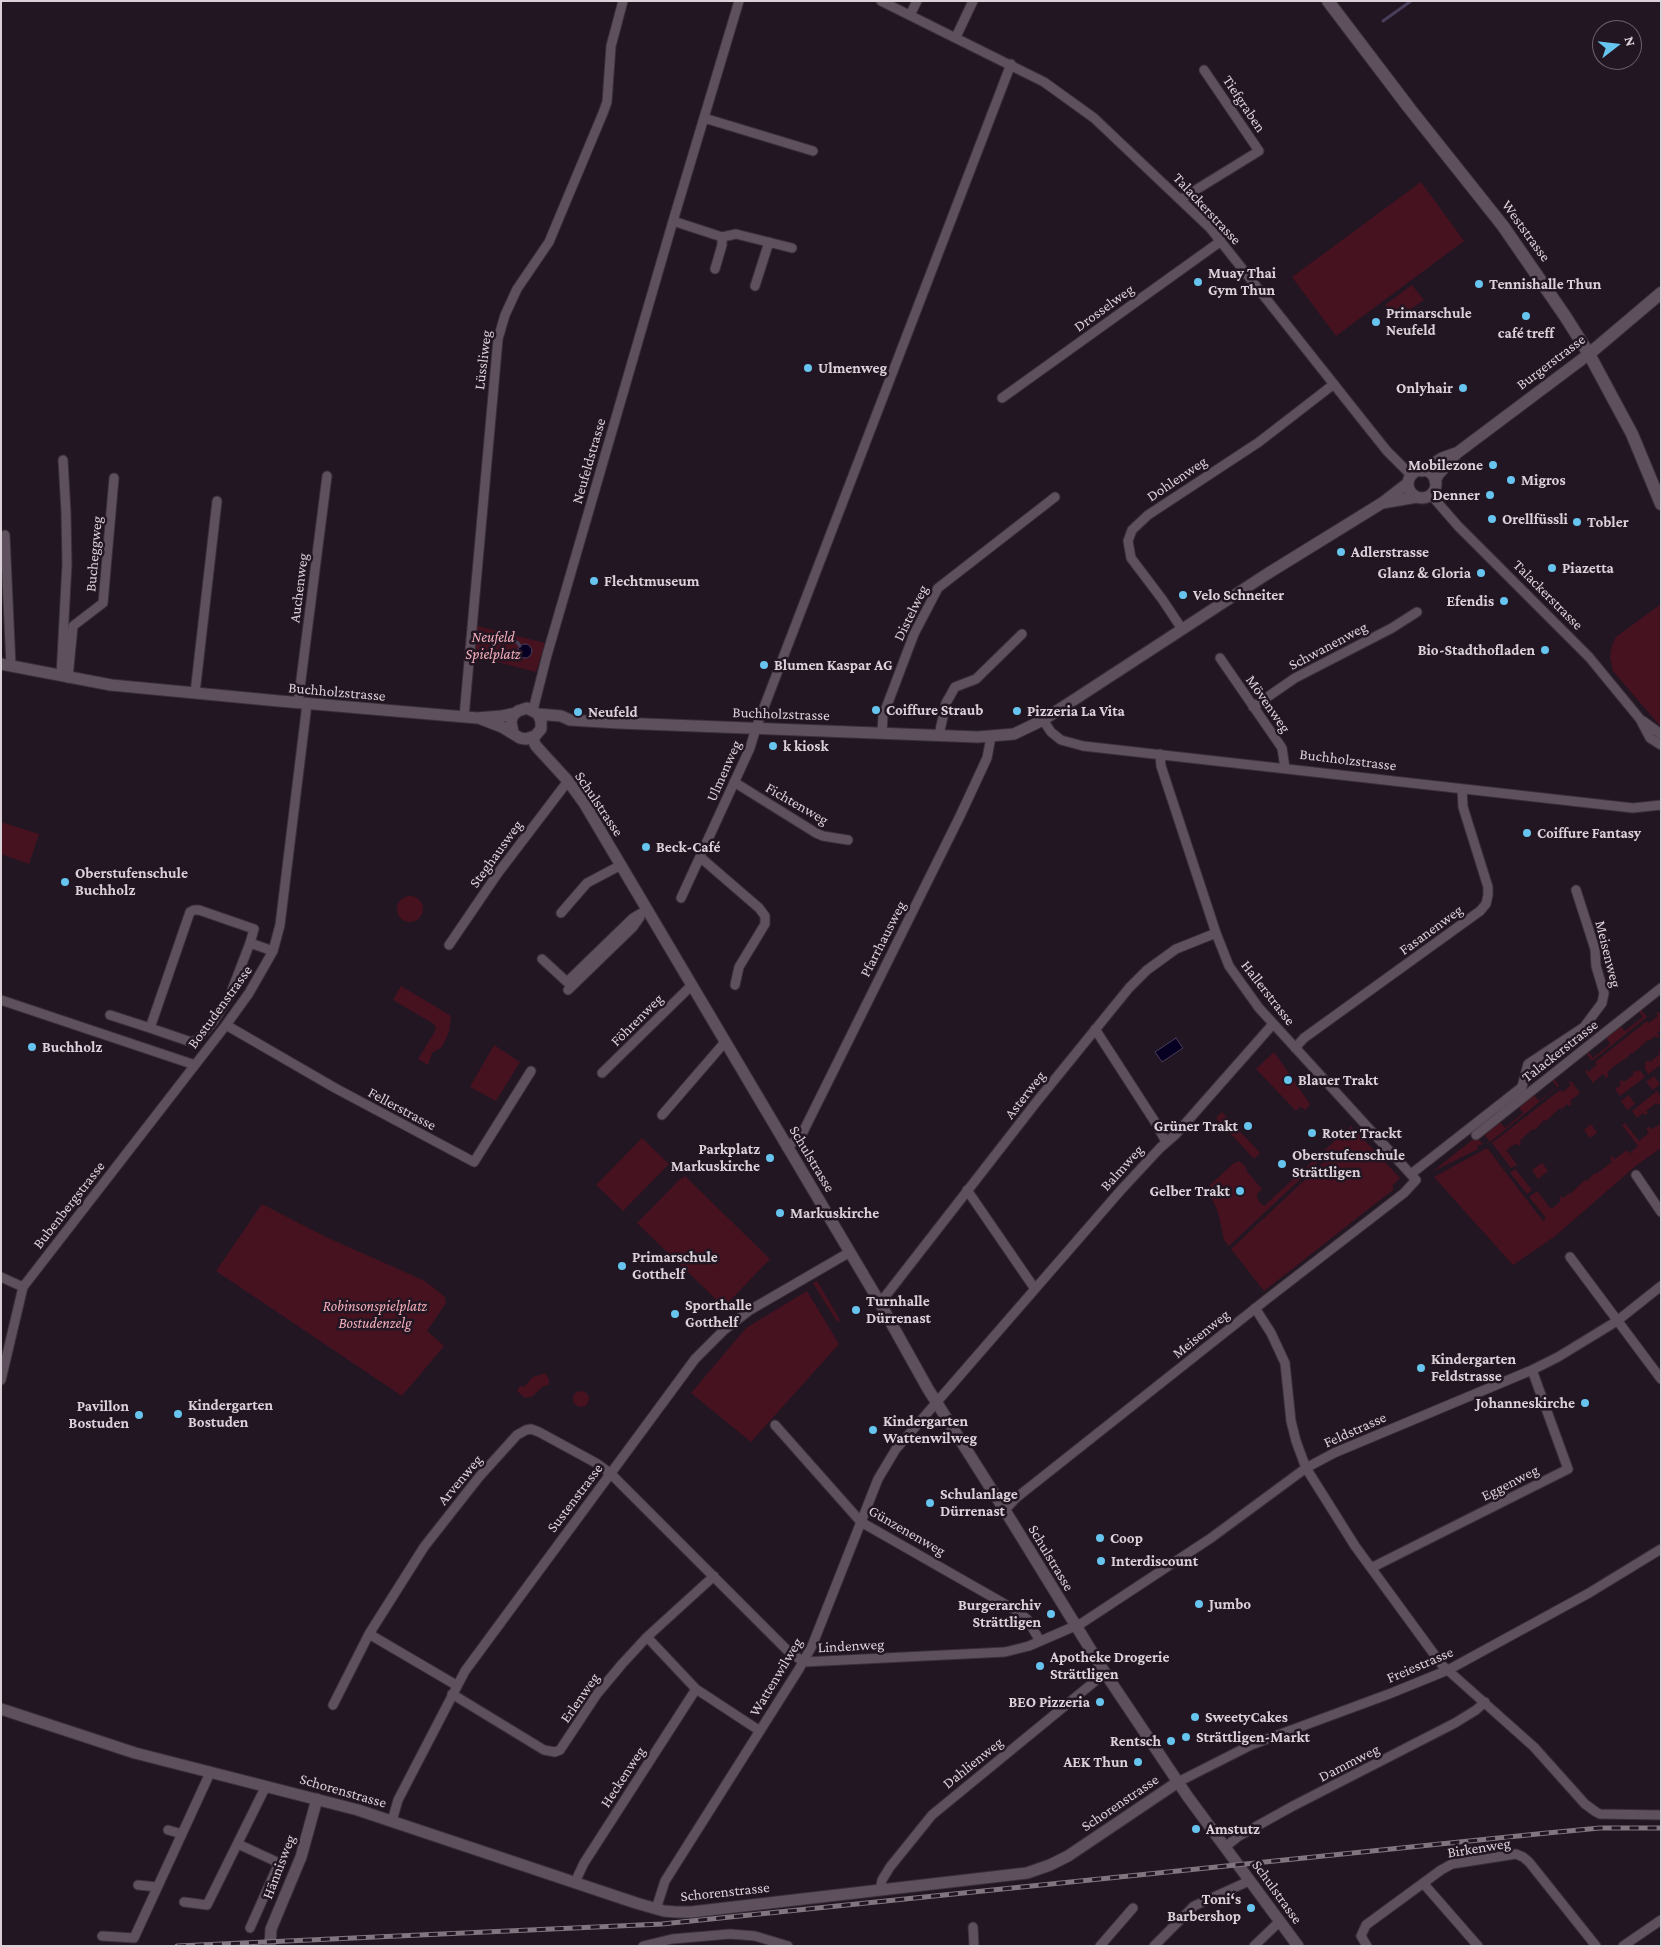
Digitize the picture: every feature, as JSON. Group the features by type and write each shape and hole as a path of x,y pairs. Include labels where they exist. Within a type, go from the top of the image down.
{"main road":[{"name":"Weststrasse","path":"1328,1 1532,266 1589,354 1632,434 1661,504"},
{"name":"Burgerstrasse","path":"1589,354 1661,293"}],"street":[{"name":"Lüssliweg","path":"464,717 498,339 517,289 549,242 603,113 607,102 611,46 624,1"},
{"name":"Neufeldstrasse","path":"536,712 550,646 739,1"},
{"name":"Talackerstrasse","path":"881,1 1044,82 1086,112 1181,199 1221,240 1382,445 1414,476"},
{"path":"910,15 916,1"},
{"path":"956,37 973,1"},
{"name":"Ulmenweg","path":"680,898 750,748 1010,64"},
{"name":"Tiefgraben","path":"1181,199 1259,151 1204,70"},
{"path":"704,118 813,151"},
{"path":"673,221 722,237 736,234 792,248"},
{"path":"715,269 722,245 722,237"},
{"name":"Drosselweg","path":"1002,398 1221,240"},
{"path":"755,286 769,242"},
{"name":"Burgerstrasse","path":"1435,481 1457,453 1589,354"},
{"name":"Dohlenweg","path":"1182,629 1162,598 1131,558 1128,541 1132,530 1148,515 1273,432 1334,384"},
{"name":"Burgerstrasse","path":"1414,476 1442,458 1457,453"},
{"path":"63,460 67,564 65,677"},
{"path":"991,737 1014,734 1043,720 1182,629 1382,503 1414,476 1429,472 1435,481 1435,489 1431,495 1424,498 1417,497 1382,503"},
{"name":"Auchenweg","path":"303,703 327,476"},
{"path":"1414,476 1410,492 1417,497"},
{"name":"Bucheggweg","path":"65,677 73,626 103,603 114,478"},
{"name":"Talackerstrasse","path":"1431,495 1458,526 1579,646 1640,719 1650,738 1661,745"},
{"name":"Distelweg","path":"882,733 883,716 910,643 938,588 1055,498"},
{"path":"195,692 217,500"},
{"name":"Buchholzstrasse","path":"4,534 6,665 111,685 303,703 477,718 502,716 516,712"},
{"name":"Schwanenweg","path":"1253,707 1295,678 1392,628 1417,612"},
{"path":"939,735 942,714 955,687 976,679 1022,634"},
{"name":"Mövenweg","path":"1220,658 1282,748 1285,768"},
{"name":"Bostudenstrasse","path":"1,1000 195,1064 249,994 273,951 280,926 303,703"},
{"path":"524,708 536,712 542,721 537,734 523,739 514,732 511,722 516,712 524,708"},
{"name":"Buchholzstrasse","path":"536,712 561,716 570,720"},
{"name":"Buchholzstrasse","path":"477,718 514,732"},
{"name":"Talackerstrasse","path":"1640,719 1661,734"},
{"name":"Buchholzstrasse","path":"537,734 549,725 570,720 991,737"},
{"name":"Buchholzstrasse","path":"1043,720 1051,732 1068,743 1633,808 1661,805"},
{"name":"Schulstrasse","path":"537,734 536,746 568,781 584,803 621,865 644,912 692,985 880,1302 937,1403 1105,1674 1178,1782 1298,1946"},
{"name":"Pfarrhausweg","path":"787,1148 802,1134 960,816 987,758 991,737"},
{"name":"Hallerstrasse","path":"1160,754 1165,778 1216,933 1233,971 1251,998 1273,1024 1414,1177"},
{"name":"Steghausweg","path":"449,945 498,873 568,781"},
{"name":"Fichtenweg","path":"734,782 816,833 830,838 848,840"},
{"name":"Fasanenweg","path":"1296,1048 1304,1038 1480,911 1486,904 1488,887 1463,807 1462,789"},
{"path":"700,856 759,908 765,916 765,924 739,966 735,985"},
{"path":"562,913 587,883 600,878 621,865"},
{"name":"Meisenweg","path":"1004,1511 1016,1498 1255,1308 1404,1193 1414,1177 1522,1087 1528,1064 1584,1027 1602,1003 1604,993 1596,966 1595,949 1576,890"},
{"path":"110,1015 191,1042 197,1040 213,1022 230,995 254,930 199,910 190,912 150,1028"},
{"path":"542,958 567,982 633,918 644,912"},
{"path":"568,990 633,927 644,912"},
{"name":"Asterweg","path":"880,1302 1129,988 1147,970 1176,949 1216,933"},
{"path":"250,943 273,951"},
{"name":"Föhrenweg","path":"602,1074 692,985"},
{"name":"Talackerstrasse","path":"1476,1135 1661,988"},
{"name":"Balmweg","path":"937,1403 1121,1190 1166,1142 1176,1134 1273,1024"},
{"name":"Fellerstrasse","path":"226,1025 335,1088 474,1162 531,1072"},
{"path":"1095,1029 1166,1142"},
{"path":"662,1115 725,1042"},
{"name":"Bubenbergstrasse","path":"1,1380 23,1287 195,1064"},
{"path":"1636,1175 1657,1198 1661,1212"},
{"path":"967,1190 1035,1289"},
{"name":"Sustenstrasse","path":"392,1821 398,1800 454,1690 476,1654 696,1359 724,1331 763,1302 850,1252"},
{"path":"1570,1257 1661,1379"},
{"path":"1,1277 23,1287"},
{"name":"Feldstrasse","path":"1075,1626 1189,1553 1306,1468 1334,1453 1532,1370 1584,1342 1617,1321 1661,1286"},
{"path":"1255,1308 1271,1333 1285,1364 1291,1421 1306,1468 1349,1537 1448,1670 1534,1748 1584,1804 1600,1814 1661,1815"},
{"name":"Eggenweg","path":"1371,1568 1568,1469 1532,1370"},
{"name":"Wattenwilweg","path":"656,1909 665,1881 804,1662 884,1466 896,1449 937,1403"},
{"name":"Günzenenweg","path":"775,1425 861,1522 1017,1611 1027,1619 1040,1641"},
{"name":"Arvenweg","path":"333,1705 386,1605 437,1529 479,1477 522,1432 531,1429 539,1432 596,1463 610,1473"},
{"name":"Lindenweg","path":"610,1473 789,1652 804,1662 1005,1652 1017,1650 1075,1626"},
{"name":"Freiestrasse","path":"1178,1782 1251,1745 1448,1670 1583,1597 1661,1549"},
{"name":"Erlenweg","path":"454,1690 544,1750 555,1752 564,1746 597,1694 622,1664 647,1637 714,1576"},
{"path":"369,1634 454,1690"},
{"path":"647,1637 696,1689 760,1731"},
{"name":"Dahlienweg","path":"880,1890 882,1880 890,1867 938,1809 1105,1674"},
{"name":"Heckenweg","path":"575,1882 584,1863 696,1689"},
{"name":"Dammweg","path":"1225,1847 1239,1836 1293,1806 1455,1723 1485,1702"},
{"name":"Schorenstrasse","path":"1,1709 110,1746 317,1799 392,1821 656,1909 676,1912 691,1912 1020,1875 1042,1869 1070,1855 1178,1782"},
{"path":"102,1936 134,1938 210,1773"},
{"path":"184,1902 207,1905 266,1786"},
{"name":"Hännisweg","path":"270,1946 271,1929 300,1857 317,1799"},
{"path":"168,1830 182,1834"},
{"name":"Hännisweg","path":"238,1844 279,1863 250,1928"},
{"name":"Birkenweg","path":"1367,1946 1361,1936 1366,1925 1441,1870 1452,1864 1516,1854 1524,1857 1596,1946"},
{"path":"1154,1946 1194,1906 1249,1881"},
{"path":"1423,1883 1478,1946"},
{"path":"138,1885 157,1887"},
{"path":"1100,1946 1133,1908"},
{"path":"1622,1946 1661,1920"},
{"path":"1254,1946 1279,1922"},
{"path":"973,1927 974,1946"},
{"path":"643,1946 659,1944 672,1939 743,1934 788,1946"}],"green space":[{"path":"1421,182 1464,241 1336,336 1292,277"},
{"path":"1412,285 1424,300 1396,319 1385,305"},
{"path":"1661,604 1661,727 1613,671 1610,657 1612,645 1616,637"},
{"name":"Neufeld Spielplatz","path":"477,626 545,643 536,672 474,656"},
{"path":"1,822 39,834 29,864 1,854"},
{"path":"410,896 419,900 423,909 419,918 410,922 401,918 397,909 401,900"},
{"path":"401,986 451,1016 449,1032 442,1047 432,1053 428,1065 418,1059 436,1029 434,1024 393,1000"},
{"path":"1641,1010 1647,1017 1592,1061 1586,1053 1588,1051 1593,1058 1610,1044 1606,1037 1620,1026 1625,1031 1643,1017 1639,1012"},
{"path":"1658,1012 1661,1015 1661,1030 1657,1033 1660,1036 1657,1038 1655,1036 1648,1040 1613,1067 1607,1073 1609,1076 1606,1078 1603,1074 1593,1083 1585,1071 1586,1069 1588,1072 1597,1065 1595,1062 1647,1021 1649,1023 1658,1016 1656,1013"},
{"path":"494,1045 520,1062 496,1101 470,1087"},
{"path":"1661,1050 1661,1065 1648,1074 1644,1066 1646,1065 1645,1063 1648,1060 1650,1062 1660,1054 1658,1052"},
{"name":"Blauer Trakt","path":"1274,1052 1310,1104 1306,1110 1300,1107 1296,1111 1256,1069"},
{"path":"1636,1070 1637,1072 1640,1070 1645,1077 1620,1096 1615,1089 1621,1085 1619,1082 1622,1080 1624,1082"},
{"path":"1654,1076 1660,1084 1653,1090 1646,1082"},
{"path":"1554,1079 1559,1086 1490,1142 1485,1135 1500,1122 1505,1128 1523,1113 1519,1107 1534,1095 1539,1101 1557,1087 1552,1080"},
{"path":"1571,1081 1580,1093 1570,1101 1572,1104 1569,1106 1567,1104 1562,1109 1560,1108 1546,1121 1544,1120 1536,1129 1531,1130 1520,1141 1521,1144 1518,1146 1516,1143 1506,1150 1517,1165 1511,1168 1492,1143 1560,1090 1563,1092 1571,1085 1569,1083"},
{"path":"1657,1091 1661,1096 1661,1103 1658,1105 1656,1103 1646,1111 1648,1113 1645,1115 1643,1113 1637,1118 1632,1111"},
{"path":"1629,1095 1635,1104 1627,1110 1621,1101"},
{"path":"1222,1112 1260,1153 1254,1159 1216,1118"},
{"path":"1625,1123 1639,1141 1649,1133 1646,1129 1649,1127 1651,1129 1661,1124 1661,1148 1638,1164 1554,1237 1513,1265 1434,1177 1487,1148 1543,1221 1546,1218 1529,1197 1537,1191 1551,1209 1561,1201 1559,1198 1561,1196 1563,1198 1570,1194 1585,1180 1587,1181 1595,1173 1612,1162 1610,1158 1612,1156 1615,1159 1627,1150 1636,1162 1630,1153 1638,1146 1622,1125"},
{"path":"1591,1124 1597,1133 1590,1138 1584,1130"},
{"path":"1351,1126 1400,1178 1392,1186 1394,1189 1264,1291 1231,1249 1327,1159 1324,1157 1229,1246 1224,1240 1218,1212 1212,1199 1210,1185 1234,1163 1239,1161 1262,1189 1257,1194 1258,1200 1264,1206"},
{"path":"1476,1137 1483,1144 1477,1146 1478,1149 1432,1172"},
{"path":"642,1138 669,1164 623,1211 596,1185"},
{"path":"1542,1163 1548,1171 1538,1179 1532,1170"},
{"path":"1515,1169 1532,1190 1527,1194 1510,1173"},
{"path":"685,1176 770,1259 724,1307 637,1223"},
{"name":"Robinsonspielplatz Bostudenzelg","path":"262,1204 326,1237 425,1281 445,1297 446,1303 427,1331 444,1346 402,1396 216,1271"},
{"path":"817,1281 840,1320 837,1322 813,1283"},
{"path":"807,1291 839,1344 751,1442 691,1393 746,1328"},
{"path":"545,1373 549,1379 549,1385 543,1386 533,1396 525,1398 517,1391 520,1386 524,1387 533,1377"},
{"path":"578,1391 584,1391 589,1396 587,1405 578,1407 573,1402 573,1396"}],"shaded area":[{"path":"525,644 530,646 532,651 530,656 525,658 520,656 518,651 520,646"},
{"path":"1176,1038 1183,1048 1162,1062 1155,1052"}],"waterway":[{"path":"1383,21 1411,1"},
{"path":"495,643 505,640 517,642 520,646"}],"railway":[{"path":"177,1946 662,1924 1547,1833 1600,1828 1661,1828"}],"place":[{"name":"Muay Thai Gym Thun","path":"1198,282"},
{"name":"Tennishalle Thun","path":"1479,284"},
{"name":"café treff","path":"1526,316"},
{"name":"Primarschule Neufeld","path":"1376,322"},
{"name":"Ulmenweg","path":"808,368"},
{"name":"Onlyhair","path":"1463,388"},
{"name":"Mobilezone","path":"1493,465"},
{"name":"Migros","path":"1511,480"},
{"name":"Denner","path":"1490,495"},
{"name":"Orellfüssli","path":"1492,519"},
{"name":"Tobler","path":"1577,522"},
{"name":"Adlerstrasse","path":"1341,552"},
{"name":"Piazetta","path":"1552,568"},
{"name":"Glanz & Gloria","path":"1481,573"},
{"name":"Flechtmuseum","path":"594,581"},
{"name":"Velo Schneiter","path":"1183,595"},
{"name":"Efendis","path":"1504,601"},
{"name":"Bio-Stadthofladen","path":"1545,650"},
{"name":"Blumen Kaspar AG","path":"764,665"},
{"name":"Coiffure Straub","path":"876,710"},
{"name":"Pizzeria La Vita","path":"1017,711"},
{"name":"Neufeld","path":"578,712"},
{"name":"k kiosk","path":"773,746"},
{"name":"Coiffure Fantasy","path":"1527,833"},
{"name":"Beck-Café","path":"646,847"},
{"name":"Oberstufenschule Buchholz","path":"65,882"},
{"name":"Buchholz","path":"32,1047"},
{"name":"Blauer Trakt","path":"1288,1080"},
{"name":"Grüner Trakt","path":"1248,1126"},
{"name":"Roter Trackt","path":"1312,1133"},
{"name":"Parkplatz Markuskirche","path":"770,1158"},
{"name":"Oberstufenschule Strättligen","path":"1282,1164"},
{"name":"Gelber Trakt","path":"1240,1191"},
{"name":"Markuskirche","path":"780,1213"},
{"name":"Primarschule Gotthelf","path":"622,1266"},
{"name":"Turnhalle Dürrenast","path":"856,1310"},
{"name":"Sporthalle Gotthelf","path":"675,1314"},
{"name":"Kindergarten Feldstrasse","path":"1421,1368"},
{"name":"Johanneskirche","path":"1585,1403"},
{"name":"Kindergarten Bostuden","path":"178,1414"},
{"name":"Pavillon Bostuden","path":"139,1415"},
{"name":"Kindergarten Wattenwilweg","path":"873,1430"},
{"name":"Schulanlage Dürrenast","path":"930,1503"},
{"name":"Coop","path":"1100,1538"},
{"name":"Interdiscount","path":"1101,1561"},
{"name":"Jumbo","path":"1199,1604"},
{"name":"Burgerarchiv Strättligen","path":"1051,1614"},
{"name":"Apotheke Drogerie Strättligen","path":"1040,1666"},
{"name":"BEO Pizzeria","path":"1100,1702"},
{"name":"SweetyCakes","path":"1195,1717"},
{"name":"Strättligen-Markt","path":"1186,1737"},
{"name":"Rentsch","path":"1171,1741"},
{"name":"AEK Thun","path":"1138,1762"},
{"name":"Amstutz","path":"1196,1829"},
{"name":"Toni‘s Barbershop","path":"1251,1908"}]}
